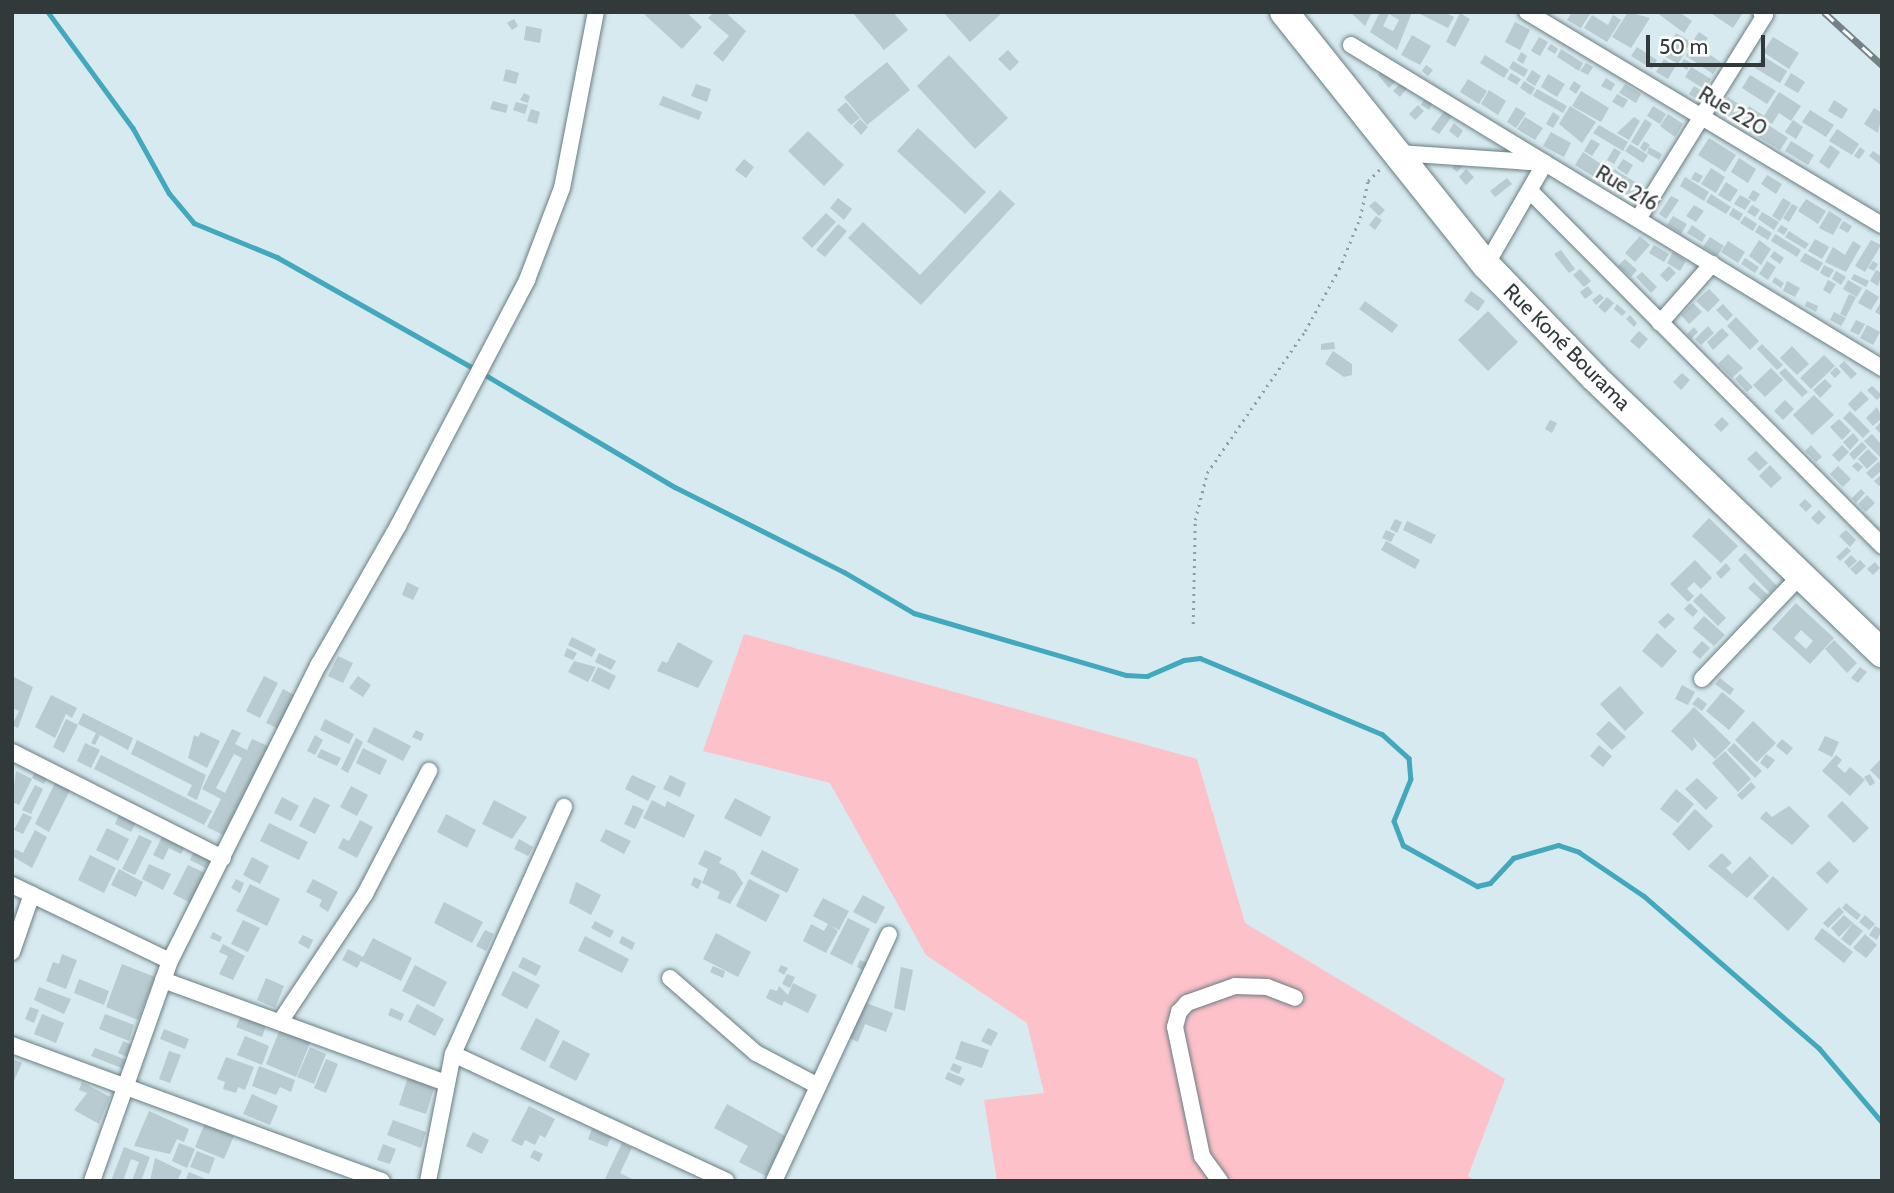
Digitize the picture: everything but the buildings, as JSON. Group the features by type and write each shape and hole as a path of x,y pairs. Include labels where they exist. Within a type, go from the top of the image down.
{"highway":[{"name":"Rue Koné Bourama","path":"1284,12 1486,265 1594,377 1882,653"}],"street":[{"path":"92,1181 170,961 318,664 527,280 562,188 596,12"},
{"name":"Rue 220","path":"1527,12 1882,225"},
{"path":"1638,219 1763,14"},
{"name":"Rue 216","path":"1351,45 1882,368"},
{"path":"1398,153 1545,163 1486,265"},
{"path":"1530,191 1882,546"},
{"path":"1660,323 1712,264"},
{"path":"1702,679 1801,575"},
{"path":"12,752 223,858"},
{"path":"280,1023 365,894 429,771"},
{"path":"428,1181 453,1054 564,807"},
{"path":"12,885 170,961"},
{"path":"12,952 32,894"},
{"path":"774,1181 889,934"},
{"path":"670,978 756,1053 818,1086"},
{"path":"163,980 446,1083"},
{"path":"1220,1181 1202,1156 1175,1027 1180,1012 1187,1003 1236,986 1267,987 1295,998"},
{"path":"12,1045 382,1181"},
{"path":"453,1054 726,1181"}],"path":[{"path":"1193,624 1195,520 1207,473 1305,331 1339,270 1360,218 1368,181 1398,153"}],"shaded area":[{"path":"744,634 1197,759 1245,923 1505,1079 1468,1176 1475,1181 997,1181 984,1100 1044,1093 1027,1023 926,955 830,783 703,751"}],"waterway":[{"path":"48,12 133,128 169,193 194,223 277,257 475,369"},
{"path":"482,373 675,487 844,572 914,613 1126,675 1147,676 1184,660 1200,658 1382,734 1409,758 1411,779 1394,821 1403,845 1477,886 1490,883 1513,858 1558,845 1579,852 1644,896 1819,1048 1882,1122"}],"railway":[{"path":"1824,12 1882,65"}]}
